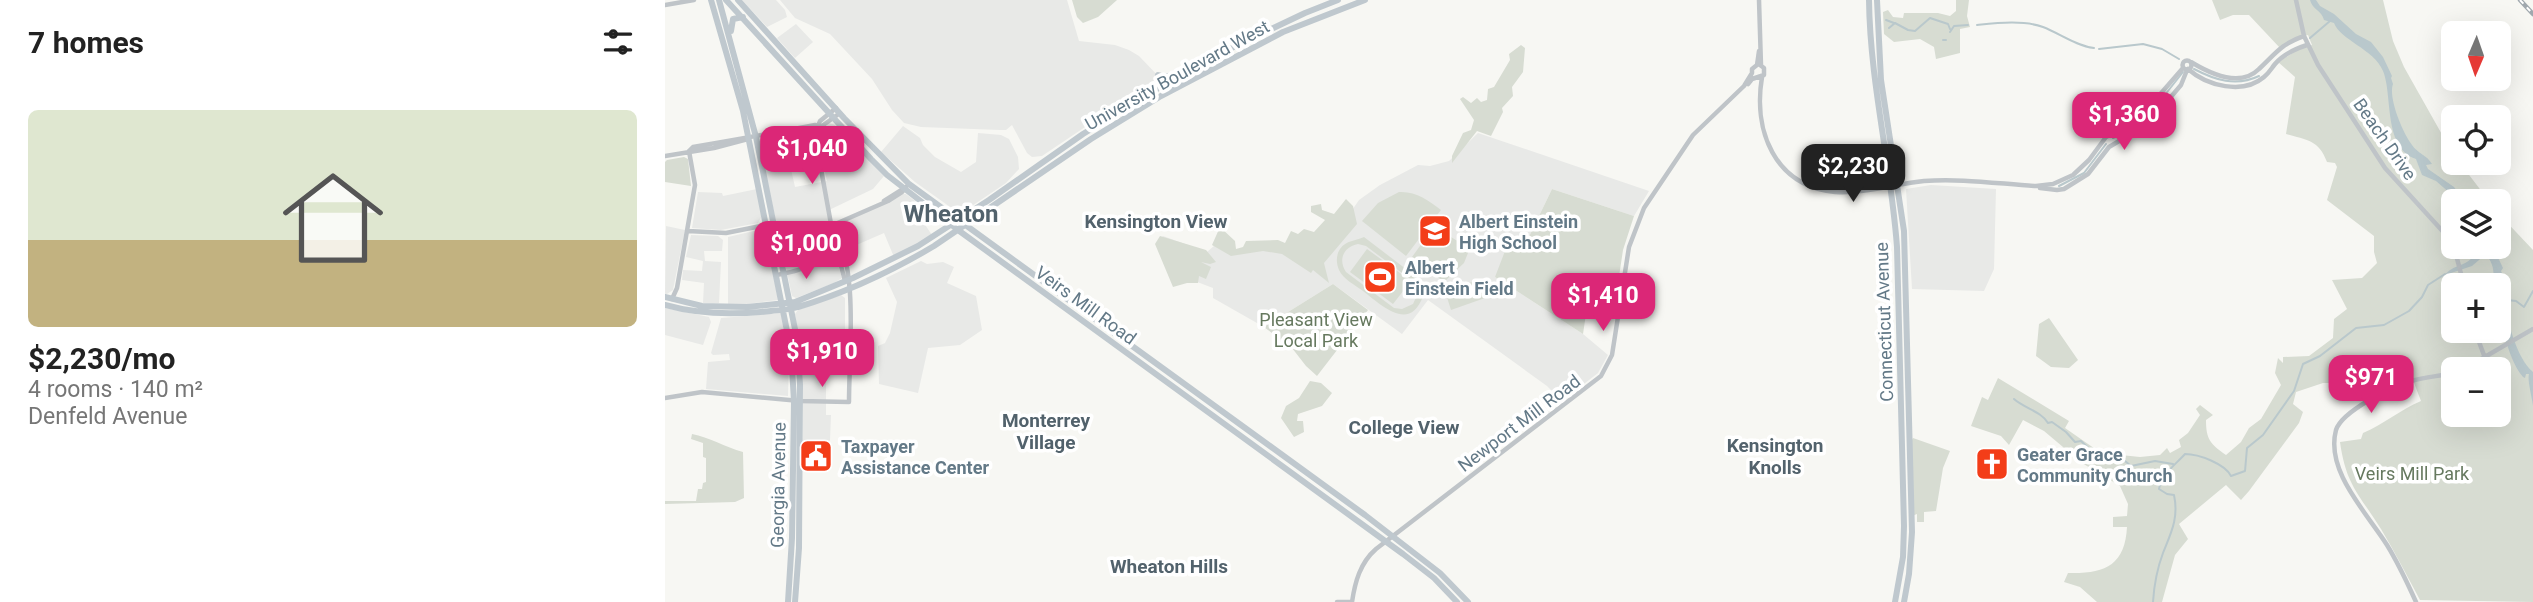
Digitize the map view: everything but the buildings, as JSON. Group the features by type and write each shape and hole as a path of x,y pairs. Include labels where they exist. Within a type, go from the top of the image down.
{"main road":[{"name":"Veirs Mill Road","path":"738,0 907,186"},
{"name":"University Boulevard West","path":"848,283 955,223 1083,134 1150,93 1282,23 1338,0"},
{"name":"University Boulevard West","path":"665,305 721,314 787,306 910,260 1105,130 1214,66 1283,32 1365,0"},
{"name":"Connecticut Avenue","path":"1869,0 1894,185 1897,247 1904,526 1903,557 1895,602"},
{"name":"Connecticut Avenue","path":"1873,26 1877,0"},
{"name":"Veirs Mill Road","path":"716,1 743,17 871,159 955,223 965,225 1227,414 1389,539 1457,602"},
{"name":"Georgia Avenue","path":"716,1 730,37 787,306 799,350 788,602"},
{"name":"Georgia Avenue","path":"716,1 731,68 752,138"},
{"path":"730,37 732,21 743,17"},
{"path":"1150,93 1157,78 1170,77 1193,64 1207,61"},
{"name":"Connecticut Avenue","path":"1894,185 1904,231 1912,532 1904,602"},
{"path":"984,239 978,225 987,210"},
{"name":"Veirs Mill Road","path":"955,223 958,230 1440,573 1468,602"},
{"name":"University Boulevard West","path":"669,298 702,306 787,306"},
{"path":"1113,341 1124,358"},
{"name":"Georgia Avenue","path":"795,602 799,548 797,401"},
{"path":"792,538 799,548 792,554"}],"street":[{"path":"665,5 694,0"},
{"path":"1759,0 1759,65"},
{"name":"Beach Drive","path":"2296,0 2307,45 2318,65 2385,167 2447,236 2461,273"},
{"path":"2036,186 2052,190 2064,189 2088,174 2109,148 2148,124 2181,85 2186,69 2184,61 2218,76 2246,76 2259,70 2281,46 2304,36"},
{"path":"2186,69 2214,83 2243,87 2265,77 2276,62 2307,45"},
{"path":"1756,77 1765,70 1759,65"},
{"path":"1759,65 1752,69 1759,89 1761,125 1775,157 1790,174 1819,189 1835,192 1934,181 2036,186 2053,184 2073,175 2089,160 2106,137 2136,122 2186,69"},
{"name":"Newport Mill Road","path":"1352,602 1365,558 1601,376 1612,355 1629,247 1644,208 1693,135 1756,77"},
{"path":"1746,85 1759,89"},
{"path":"838,110 820,121 818,126 819,158 835,245 848,283"},
{"path":"819,146 822,126 830,115"},
{"path":"665,156 818,126"},
{"path":"669,298 677,288 695,185 689,151"},
{"path":"815,259 833,225 898,195 907,186"},
{"path":"688,231 726,233 770,224"},
{"path":"781,274 809,268 824,247 833,225"},
{"path":"665,398 702,392 797,401 849,402 848,283 838,234 833,225"},
{"path":"824,247 835,245"},
{"path":"2487,357 2533,329"},
{"path":"2417,602 2386,544 2343,477 2335,445 2336,430 2350,414 2392,389 2413,380 2441,375"},
{"path":"1337,602 1352,602"}],"shaded area":[{"path":"742,0 776,0 785,10 787,17 767,27"},
{"path":"780,0 1067,0 1079,41 1115,45 1129,50 1139,56 1163,81 1146,86 1042,156 1032,157 1027,153 1012,125 1006,130 1000,130 921,127 904,123 872,79 830,34 795,18"},
{"path":"2310,0 2316,0 2356,34 2371,42 2383,57 2392,76 2392,97 2397,114 2408,139 2432,164 2426,165 2428,169 2455,189 2445,189 2422,175 2416,159 2398,144 2391,120 2386,81 2379,63 2343,35 2334,23 2324,20"},
{"path":"796,24 813,42 795,58 777,38"},
{"path":"829,123 835,125 884,176 873,189 827,211 827,227 842,278 796,298 792,296 759,142 763,138 783,134 795,187 827,181 821,154 824,129"},
{"path":"903,126 920,138 935,157 961,172 976,162 978,133 1001,135 1009,139 1018,157 1019,169 1006,183 960,214 915,182 881,152"},
{"name":"Albert Einstein High School","path":"1478,133 1649,191 1634,216 1552,189 1525,245 1495,277 1583,334 1608,355 1598,373 1562,401 1547,386 1428,300 1402,334 1333,284 1264,327 1213,298 1213,288 1192,280 1157,243 1163,236 1207,252 1215,245 1233,255 1263,250 1291,253 1314,266 1359,200 1380,185 1418,165 1430,166 1449,161"},
{"path":"1931,185 1996,189 1994,269 1984,291 1912,289 1906,189"},
{"path":"757,189 762,216 758,223 721,230 692,228 698,192 722,193 723,196"},
{"path":"906,194 927,210 919,216 932,235 894,257 884,233 845,250 839,225"},
{"path":"666,226 685,230 673,290 665,294"},
{"path":"763,230 766,234 778,300 728,304 728,237"},
{"path":"691,235 718,236 723,240 722,251 704,251 705,261 721,262 719,303 703,303 704,283 682,280 683,270 702,271 703,261 686,257"},
{"path":"2480,259 2472,266 2447,273 2452,269 2468,261"},
{"path":"2489,259 2499,259 2503,268 2502,273 2493,273"},
{"path":"921,261 927,264 943,262 954,267 947,283 976,296 982,330 960,345 928,348 918,393 879,384 878,346 885,343 890,333 897,302 886,278"},
{"path":"841,295 845,298 845,368 826,369 826,415 831,415 830,440 825,446 803,445 803,368 795,314 798,310"},
{"path":"665,308 709,317 711,322 703,345 665,335"},
{"path":"781,313 789,360 788,396 706,389 708,362 730,360 729,354 711,353 721,318"},
{"path":"2511,329 2517,348 2533,372 2533,406 2529,374 2523,377 2506,343 2511,343"}],"green space":[{"path":"1072,0 1117,0 1098,17 1083,23 1077,17"},
{"path":"1956,0 1969,0 1967,16 1970,27 1960,29 1960,53 1936,59 1934,47 1920,39 1894,42 1884,34 1883,12 1888,10 1893,17 1903,18 1904,13 1938,13 1950,16 1956,11"},
{"name":"Veirs Mill Park","path":"2212,0 2383,0 2393,41 2404,67 2441,133 2441,175 2469,175 2480,189 2441,189 2441,259 2511,259 2511,227 2533,250 2533,602 2420,600 2386,538 2354,489 2340,442 2361,439 2363,433 2421,401 2411,375 2394,383 2385,366 2357,383 2323,383 2296,392 2293,404 2303,412 2299,423 2249,491 2241,500 2226,485 2179,524 2188,539 2175,555 2162,602 2097,602 2080,587 2064,582 2068,573 2092,572 2110,565 2122,551 2127,527 2113,527 2113,517 2127,516 2128,504 2120,486 2082,463 2044,431 2023,420 2009,445 2001,436 1971,426 1982,397 1988,400 1998,378 2069,421 2065,428 2101,453 2140,457 2160,455 2167,448 2170,453 2181,447 2179,440 2188,433 2200,415 2196,409 2200,405 2213,415 2206,420 2210,440 2226,455 2241,442 2249,428 2261,419 2281,385 2275,373 2278,358 2283,363 2283,357 2309,356 2333,338 2334,319 2347,309 2332,280 2362,278 2377,263 2374,236 2327,200 2337,167 2335,163 2327,162 2320,149 2311,142 2286,134 2295,77 2278,62 2301,48 2312,45 2308,35 2296,38 2280,48 2249,15 2233,15 2220,20"},
{"path":"1521,45 1525,48 1523,72 1512,87 1513,96 1502,108 1503,112 1491,136 1477,131 1452,163 1452,156 1463,133 1471,130 1474,120 1460,99 1463,97 1471,103 1477,98 1481,102 1487,100 1488,89 1494,87 1510,60 1509,54"},
{"path":"684,157 688,159 691,186 665,182 665,162"},
{"path":"1552,189 1634,216 1623,250 1617,290 1590,287 1583,334 1495,277 1505,251 1525,245"},
{"path":"1399,192 1416,195 1441,210 1406,256 1362,221 1378,203"},
{"path":"1346,199 1353,206 1357,224 1324,263 1329,283 1313,270 1311,273 1282,254 1263,251 1231,256 1212,245 1220,227 1235,241 1236,249 1243,247 1246,241 1278,240 1285,243 1291,231 1298,234 1304,229 1314,232 1325,220 1311,212 1311,206 1321,204 1322,210 1334,214"},
{"path":"1440,233 1470,248 1464,263 1444,282 1412,257 1425,239"},
{"path":"1160,236 1206,250 1216,262 1201,262 1211,267 1206,279 1199,276 1198,283 1173,287 1155,244"},
{"path":"1364,237 1419,279 1423,296 1411,313 1395,313 1386,308 1349,282 1341,273 1337,262 1340,249 1348,242","holes":["1358,244 1366,246 1414,282 1418,293 1413,304 1402,309 1394,308 1346,272 1342,263 1346,251"]},
{"name":"Albert Einstein Field","path":"1367,249 1411,281 1393,304 1350,272"},
{"path":"1478,280 1485,298 1451,310 1445,291"},
{"name":"Pleasant View Local Park","path":"1333,284 1368,310 1317,376 1292,348 1264,327"},
{"path":"2049,318 2078,360 2069,368 2051,367 2036,356 2039,324"},
{"path":"1310,381 1321,383 1332,393 1322,406 1298,414 1297,421 1303,421 1304,432 1294,437 1281,418 1286,406 1299,398"},
{"path":"692,434 743,452 744,498 735,502 665,504 665,501 696,501 698,489 702,489 703,483 706,482 703,443 691,439"},
{"path":"1913,438 1950,451 1943,468 1936,511 1924,512 1924,522 1917,522 1917,514 1912,516 1910,443"}],"waterway":[{"path":"1889,28 1895,23 1915,31 1930,18 1948,24 1950,29"},
{"path":"1886,20 1894,23"},
{"path":"2310,38 2330,21"},
{"path":"1977,25 2027,23 2094,48"},
{"path":"1950,32 1954,26 1968,25"},
{"path":"2099,49 2143,44 2162,49 2179,59"},
{"path":"2194,69 2234,82 2259,76"},
{"path":"2113,138 2141,125 2183,72"},
{"path":"2059,186 2084,173 2106,144"},
{"path":"2153,602 2159,565 2175,518 2174,495 2159,489 2169,470 2185,454 2211,461 2231,476 2245,471 2247,448 2263,435 2294,391 2303,364 2320,356 2356,328 2384,325 2409,311 2422,297 2428,285 2441,277"},
{"path":"2511,300 2524,307 2533,291"},
{"path":"2014,399 2042,416 2048,423 2052,422 2075,442 2081,441 2099,458 2119,456 2131,466 2155,461 2173,464"}],"railway":[{"path":"2520,0 2533,14"}],"place":[{"name":"Albert Einstein High School","path":"1435,231"},
{"name":"Albert Einstein Field","path":"1380,277"},
{"name":"Taxpayer Assistance Center","path":"816,456"},
{"name":"Geater Grace Community Church","path":"1992,464"}],"district":[{"name":"Wheaton","path":"951,214"},
{"name":"Kensington View","path":"1156,221"},
{"name":"College View","path":"1404,427"},
{"name":"Monterrey Village","path":"1046,431"},
{"name":"Kensington Knolls","path":"1775,456"},
{"name":"Wheaton Hills","path":"1169,566"}]}
